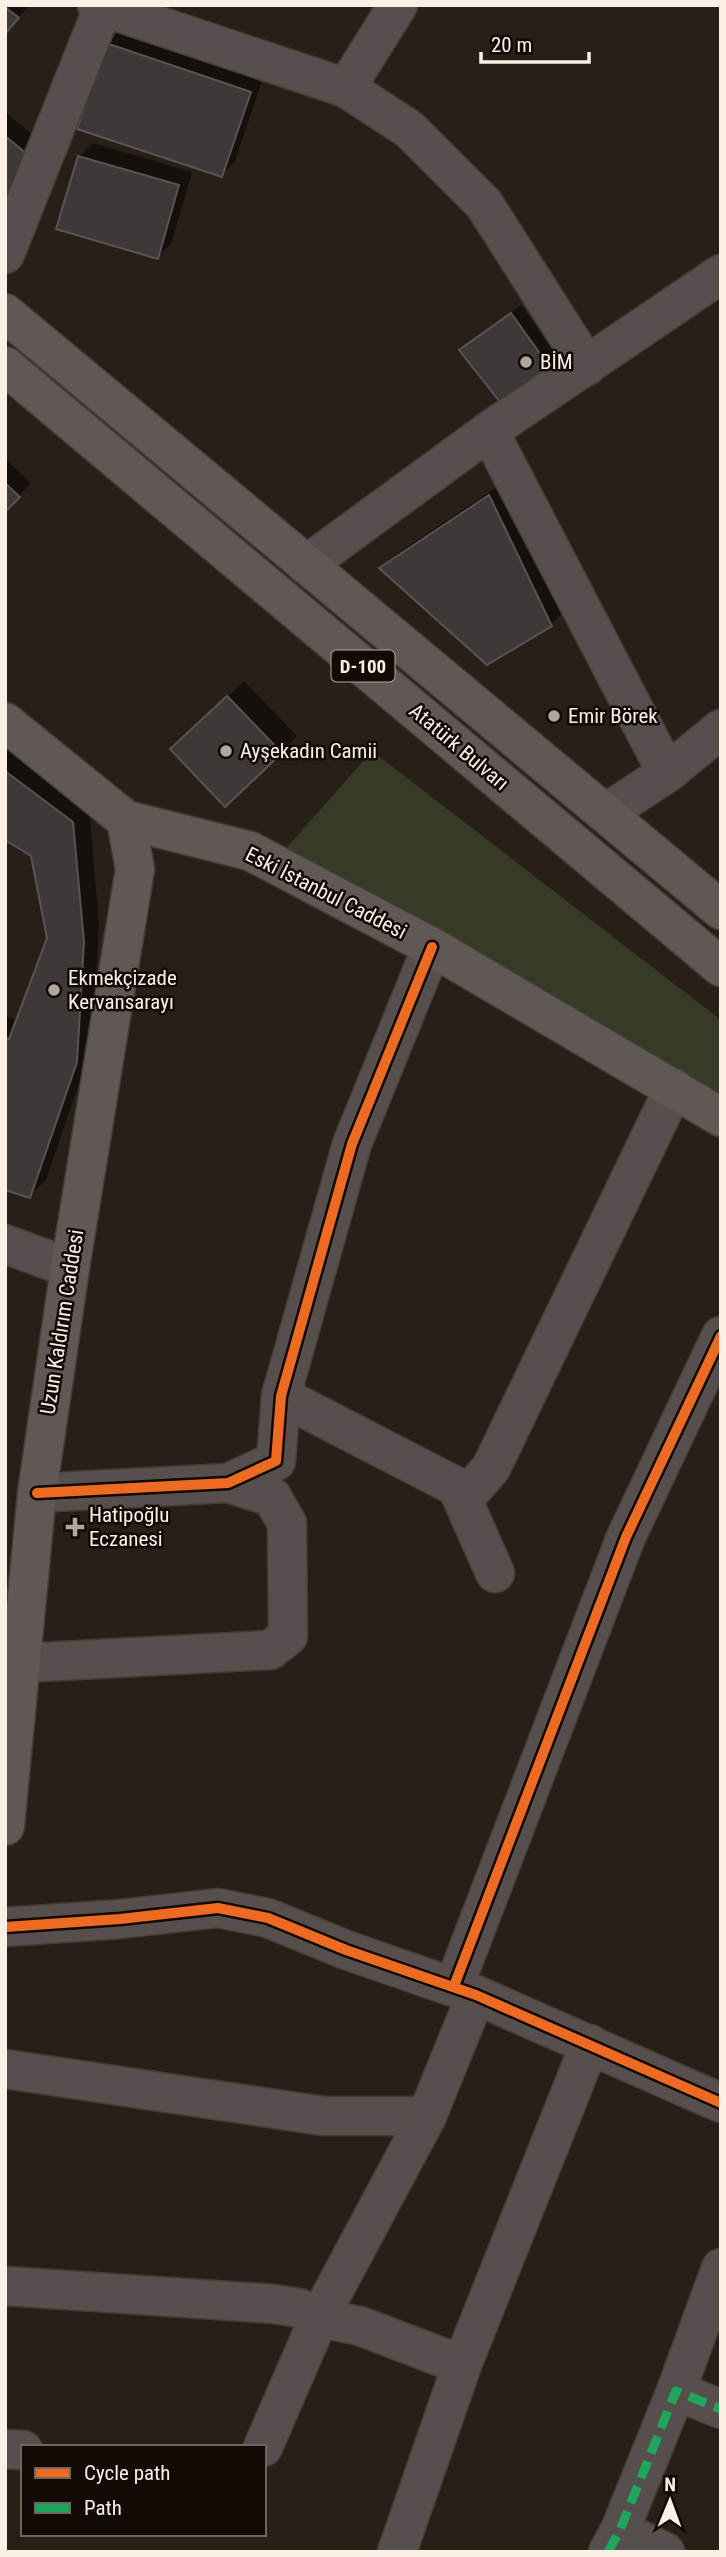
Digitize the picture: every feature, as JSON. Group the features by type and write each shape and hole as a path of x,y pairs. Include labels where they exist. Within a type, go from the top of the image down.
{"main road":[{"name":"Atatürk Bulvarı","path":"5,313 721,910"},
{"name":"Atatürk Bulvarı","path":"5,366 721,967"},
{"name":"Eski İstanbul Caddesi","path":"5,722 126,820 250,851 432,947 721,1117"},
{"name":"Uzun Kaldırım Caddesi","path":"5,1826 11,1716 21,1663 37,1493 70,1268 135,869 126,820"}],"street":[{"path":"346,88 398,5"},
{"path":"5,254 101,7 346,88 409,129 484,204 587,366"},
{"path":"306,565 489,431 721,274"},
{"path":"489,431 667,773"},
{"path":"606,813 667,773 721,729"},
{"path":"228,1483 276,1461 281,1396 352,1144 432,947"},
{"path":"463,1500 491,1468 674,1088"},
{"path":"5,1244 70,1268"},
{"path":"263,2445 319,2318 427,2116 465,1991 626,1536 721,1336"},
{"path":"281,1396 457,1487 495,1573"},
{"path":"21,1663 270,1650 288,1636 287,1523 272,1497 228,1483 37,1493"},
{"path":"5,1927 120,1919 218,1908 268,1918 346,1950 465,1991 721,2103"},
{"path":"397,2552 462,2365 590,2044"},
{"path":"5,2069 323,2116 427,2116"},
{"path":"665,2552 614,2541 676,2391 721,2268"},
{"path":"5,2286 274,2304 299,2308 319,2318 360,2326 462,2365"},
{"path":"676,2391 721,2409"}],"green space":[{"path":"372,751 721,1020 721,1109 282,853"}],"building":[{"path":"5,7 19,18 5,34"},
{"path":"106,43 251,92 222,177 77,129"},
{"path":"5,136 38,163 5,202"},
{"path":"78,156 179,185 158,259 56,229"},
{"path":"511,313 551,369 500,402 459,350"},
{"path":"5,483 20,497 5,512"},
{"path":"489,495 552,626 487,665 379,568"},
{"name":"Ayşekadın Camii","path":"227,696 282,753 225,807 170,749"},
{"name":"Ekmekçizade Kervansarayı","path":"5,771 73,822 84,942 77,1062 30,1198 5,1190 5,1038 9,1039 47,938 31,856 5,840"}],"marked path":[{"path":"608,2552 620,2530 676,2391 721,2409"}],"cycle path":[{"path":"37,1493 228,1483 276,1461 281,1396 352,1144 432,947"},
{"path":"454,1986 626,1537 721,1336"},
{"path":"5,1927 120,1919 218,1908 268,1918 346,1950 476,1995 721,2103"}],"place":[{"name":"BİM","path":"526,362"},
{"name":"Emir Börek","path":"554,716"},
{"name":"Ayşekadın Camii","path":"226,751"},
{"name":"Ekmekçizade Kervansarayı","path":"54,990"},
{"name":"Hatipoğlu Eczanesi","path":"75,1527"}]}
